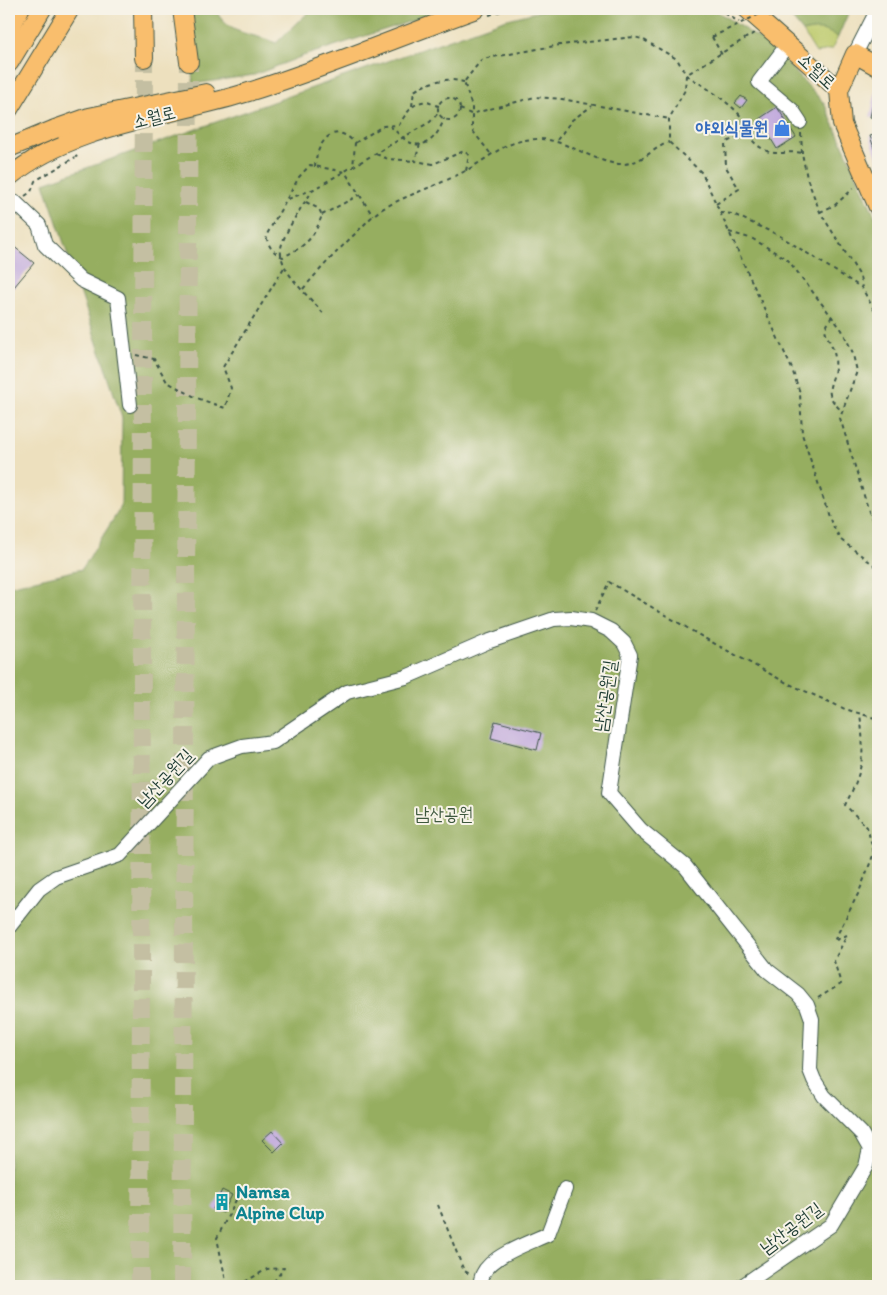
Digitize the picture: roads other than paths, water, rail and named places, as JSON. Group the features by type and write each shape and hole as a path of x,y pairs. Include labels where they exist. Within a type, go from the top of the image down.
{"main road":[{"path":"9,31 20,9"},
{"path":"9,62 42,9"},
{"path":"9,109 70,9"},
{"path":"143,9 144,58"},
{"path":"182,9 189,62"},
{"name":"소월로","path":"9,177 67,142 98,131 242,94 476,9"},
{"name":"소월로","path":"747,9 839,90 842,124 878,207"},
{"path":"839,90 855,54 878,67"},
{"name":"소월로","path":"9,148 55,129 98,115 161,101 229,90 307,71"}],"street":[{"path":"855,54 878,9"},
{"path":"788,44 759,82 792,110 800,122"},
{"path":"9,200 16,203 39,225 44,245 81,280 118,298 130,405"},
{"name":"남산공원길","path":"9,927 39,889 56,877 120,855 208,758 242,746 273,742 347,692 406,677 487,642 554,619 571,618 591,621 612,631 624,644 630,655 609,793 641,830 685,866 767,970 798,994 807,1004 812,1020 810,1070 824,1096 854,1125 866,1139 870,1149 870,1158 831,1225 742,1286"},
{"path":"481,1283 489,1263 548,1234 565,1189"}],"tunnel":[{"path":"140,1286 144,58"},
{"path":"182,1286 189,62"}],"place":[{"name":"야외식물원","path":"782,128"},
{"name":"Namsa Alpine Clup","path":"222,1202"}],"park label":[{"name":"남산공원","path":"444,814"}]}
